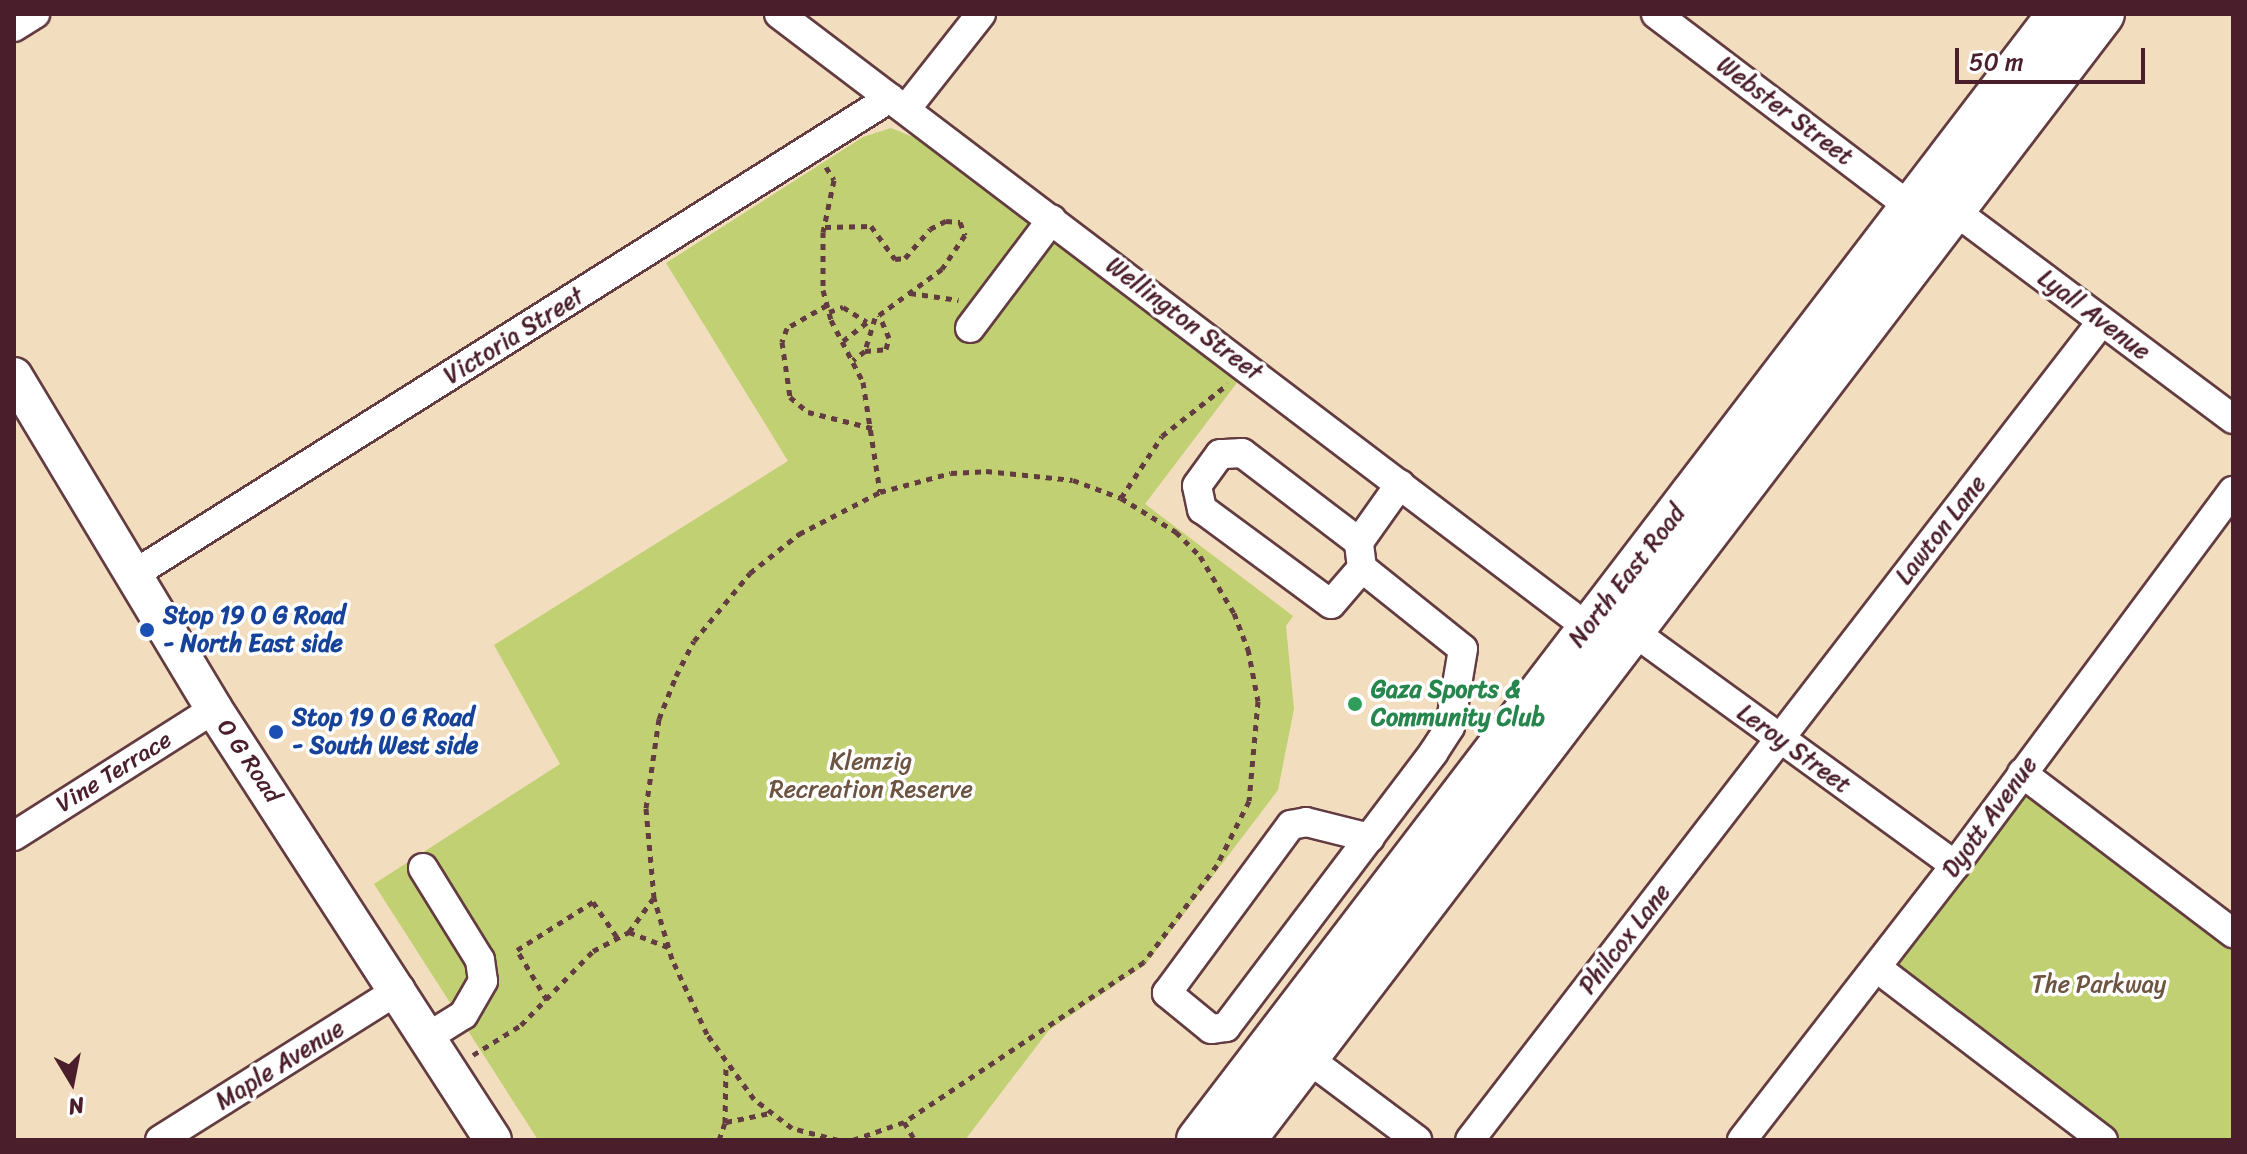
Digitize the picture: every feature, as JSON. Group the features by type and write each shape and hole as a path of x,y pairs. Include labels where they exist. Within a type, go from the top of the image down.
{"highway":[{"name":"North East Road","path":"1244,1140 1292,1046 1587,627 1913,209 2059,14"},
{"name":"North East Road","path":"1198,1140 1292,1046 1634,632 2103,14"},
{"path":"1913,209 1955,211"},
{"path":"1587,627 1634,632"}],"main road":[{"name":"O G Road","path":"14,376 136,573 214,709 400,989 493,1140"}],"street":[{"path":"14,27 35,14"},
{"name":"Wellington Street","path":"779,14 1587,627"},
{"name":"Victoria Street","path":"136,573 814,147 898,103 981,14"},
{"name":"Webster Street","path":"1656,14 1913,209"},
{"name":"Lyall Avenue","path":"1955,211 2233,419"},
{"path":"975,321 1052,219"},
{"name":"Lawton Lane","path":"1781,739 2102,321"},
{"path":"1370,838 1306,822 1291,825 1167,993 1211,1029 1226,1027 1370,838 1450,727 1465,661 1457,641 1361,555 1242,453 1220,454 1197,486 1202,509 1325,602 1336,603 1361,555 1400,484"},
{"name":"Dyott Avenue","path":"1742,1140 1955,865 2233,491"},
{"name":"Leroy Street","path":"1634,632 1955,865"},
{"name":"Vine Terrace","path":"14,836 214,709"},
{"name":"Philcox Lane","path":"1470,1140 1781,739"},
{"path":"2022,773 2233,933"},
{"path":"423,868 480,960 483,981 463,1015 429,1036"},
{"path":"1877,968 2103,1140"},
{"name":"Maple Avenue","path":"160,1140 400,989"},
{"path":"1292,1046 1417,1140"}],"path":[{"path":"814,147 834,180 825,227 827,305 853,360 873,429 880,492"},
{"path":"825,227 871,226 882,234 895,259 905,258 920,246 930,229 946,221 960,222 965,235 942,269 843,341"},
{"path":"909,293 954,298 975,321"},
{"path":"827,305 787,328 782,342 790,397 808,412 873,429"},
{"path":"829,312 843,307 867,322"},
{"path":"853,360 865,351 886,349 889,338 877,317"},
{"path":"865,351 877,317"},
{"path":"1121,498 1162,436 1210,401 1243,365"},
{"path":"838,1140 816,1138 770,1113 726,1063 691,1002 668,947 654,898 646,808 650,764 659,719 694,641 762,563 799,534 880,492 951,473 986,471 1073,480 1121,498 1176,532 1200,556 1234,613 1248,649 1258,701 1249,801 1217,865 1144,962 904,1122 853,1140"},
{"path":"450,1070 521,1025 575,968 617,937 629,932 654,898"},
{"path":"547,1000 517,950 593,902 617,937"},
{"path":"629,932 668,947"},
{"path":"719,1140 725,1123 726,1063"},
{"path":"725,1123 770,1113"},
{"path":"904,1122 915,1140"}],"green space":[{"name":"Klemzig Recreation Reserve","path":"891,128 923,141 1239,380 1145,504 1293,616 1286,626 1294,709 1278,790 1145,965 1049,1030 965,1140 538,1140 374,884 560,764 494,645 788,461 666,263 863,137"},
{"name":"The Parkway","path":"2024,775 2233,934 2233,1140 2103,1140 1877,968"}],"place":[{"name":"Stop 19 O G Road - North East side","path":"147,630"},
{"name":"Gaza Sports & Community Club","path":"1355,704"},
{"name":"Stop 19 O G Road - South West side","path":"276,732"}]}
